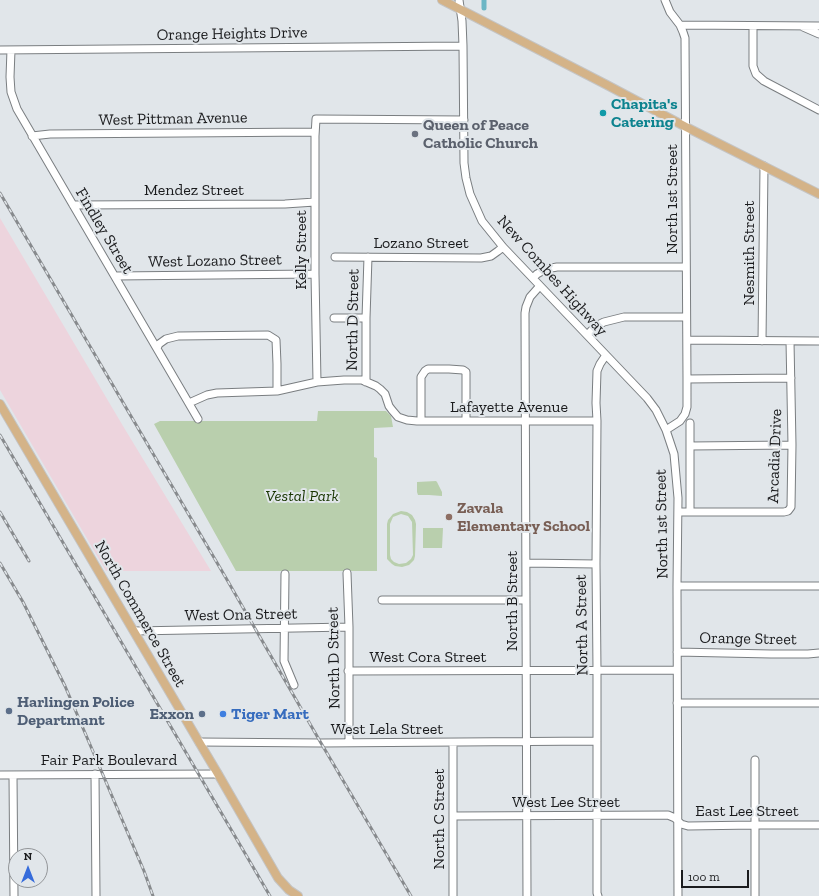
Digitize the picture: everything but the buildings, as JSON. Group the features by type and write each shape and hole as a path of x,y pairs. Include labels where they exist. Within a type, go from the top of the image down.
{"main road":[{"path":"442,0 686,127 819,194"},
{"name":"North Commerce Street","path":"0,404 278,878 289,890 298,896"}],"street":[{"name":"New Combes Highway","path":"459,0 463,46 464,163 470,194 482,221 503,247 647,398 656,410 666,430"},
{"name":"North 1st Street","path":"665,0 670,12 684,32 685,38 687,407 680,422 666,430 674,454 678,498 678,896"},
{"path":"680,25 819,26"},
{"path":"753,26 753,66 756,74 764,81 819,110"},
{"path":"801,26 819,34"},
{"name":"Orange Heights Drive","path":"0,50 463,46"},
{"name":"Findley Street","path":"11,50 11,92 17,109 198,419"},
{"name":"Kelly Street","path":"317,382 315,274 316,119 464,120"},
{"name":"West Pittman Avenue","path":"32,136 50,134 315,132"},
{"name":"Nesmith Street","path":"762,340 764,166"},
{"name":"Mendez Street","path":"73,205 285,204 315,202"},
{"name":"Lozano Street","path":"335,257 481,258 491,256 503,247"},
{"name":"North D Street","path":"368,257 366,382 376,386 385,394 389,406 398,417 421,422"},
{"path":"533,278 544,270 557,267 686,267"},
{"name":"West Lozano Street","path":"115,276 315,274"},
{"name":"North B Street","path":"527,896 525,313 530,297 538,288 541,287"},
{"path":"587,335 596,326 604,322 624,317 686,317"},
{"path":"334,318 366,318"},
{"path":"157,348 159,344 166,339 178,336 268,334 276,340 277,391"},
{"path":"687,340 819,340"},
{"name":"Arcadia Drive","path":"678,512 788,511 791,507 792,445 790,340"},
{"name":"North A Street","path":"598,896 596,403 597,371 606,355"},
{"path":"421,422 421,377 424,371 428,369 463,370 466,372 466,421"},
{"path":"687,379 791,378"},
{"path":"189,403 207,395 217,393 277,391 317,382 344,380 362,380 366,382"},
{"name":"Lafayette Avenue","path":"421,422 597,421"},
{"path":"690,423 690,512"},
{"path":"690,446 792,445"},
{"path":"526,563 596,564"},
{"name":"North D Street","path":"346,573 349,627 349,743"},
{"path":"285,574 284,662 294,685"},
{"path":"677,586 819,586"},
{"path":"382,600 526,600"},
{"name":"West Ona Street","path":"134,631 349,627"},
{"name":"Orange Street","path":"677,652 771,654 819,653"},
{"name":"West Cora Street","path":"348,671 677,670"},
{"path":"677,703 819,703"},
{"name":"West Lela Street","path":"199,742 453,743 597,741"},
{"name":"North C Street","path":"452,896 453,743"},
{"path":"755,760 755,896"},
{"path":"95,774 96,896"},
{"name":"Fair Park Boulevard","path":"0,775 218,774"},
{"path":"14,775 14,896"},
{"name":"West Lee Street","path":"452,816 668,815 678,820"},
{"name":"East Lee Street","path":"678,820 681,824 688,826 819,825"}],"shaded area":[{"path":"0,218 211,571 106,571 0,390"}],"green space":[{"name":"Vestal Park","path":"318,411 386,411 391,416 393,427 374,428 374,457 377,458 377,571 236,571 154,424 160,421 317,421"},
{"path":"436,481 442,492 442,496 418,495 417,482"},
{"path":"401,511 407,512 412,515 416,524 414,560 409,565 402,567 395,566 387,559 387,524 388,520 393,514","holes":["401,514 408,516 412,522 413,555 406,563 399,564 394,562 390,555 390,524 393,517"]},
{"path":"423,528 443,528 442,548 423,548"}],"waterway":[{"path":"484,0 484,8"}],"railway":[{"path":"0,193 411,896"},
{"path":"0,435 270,896"},
{"path":"0,512 29,561"},
{"path":"0,563 23,602 65,686 144,871 153,896"}],"place":[{"name":"Chapita's Catering","path":"603,113"},
{"name":"Queen of Peace Catholic Church","path":"415,134"},
{"name":"Zavala Elementary School","path":"449,517"},
{"name":"Harlingen Police Departmant","path":"9,711"},
{"name":"Exxon","path":"202,714"},
{"name":"Tiger Mart","path":"223,714"}]}
